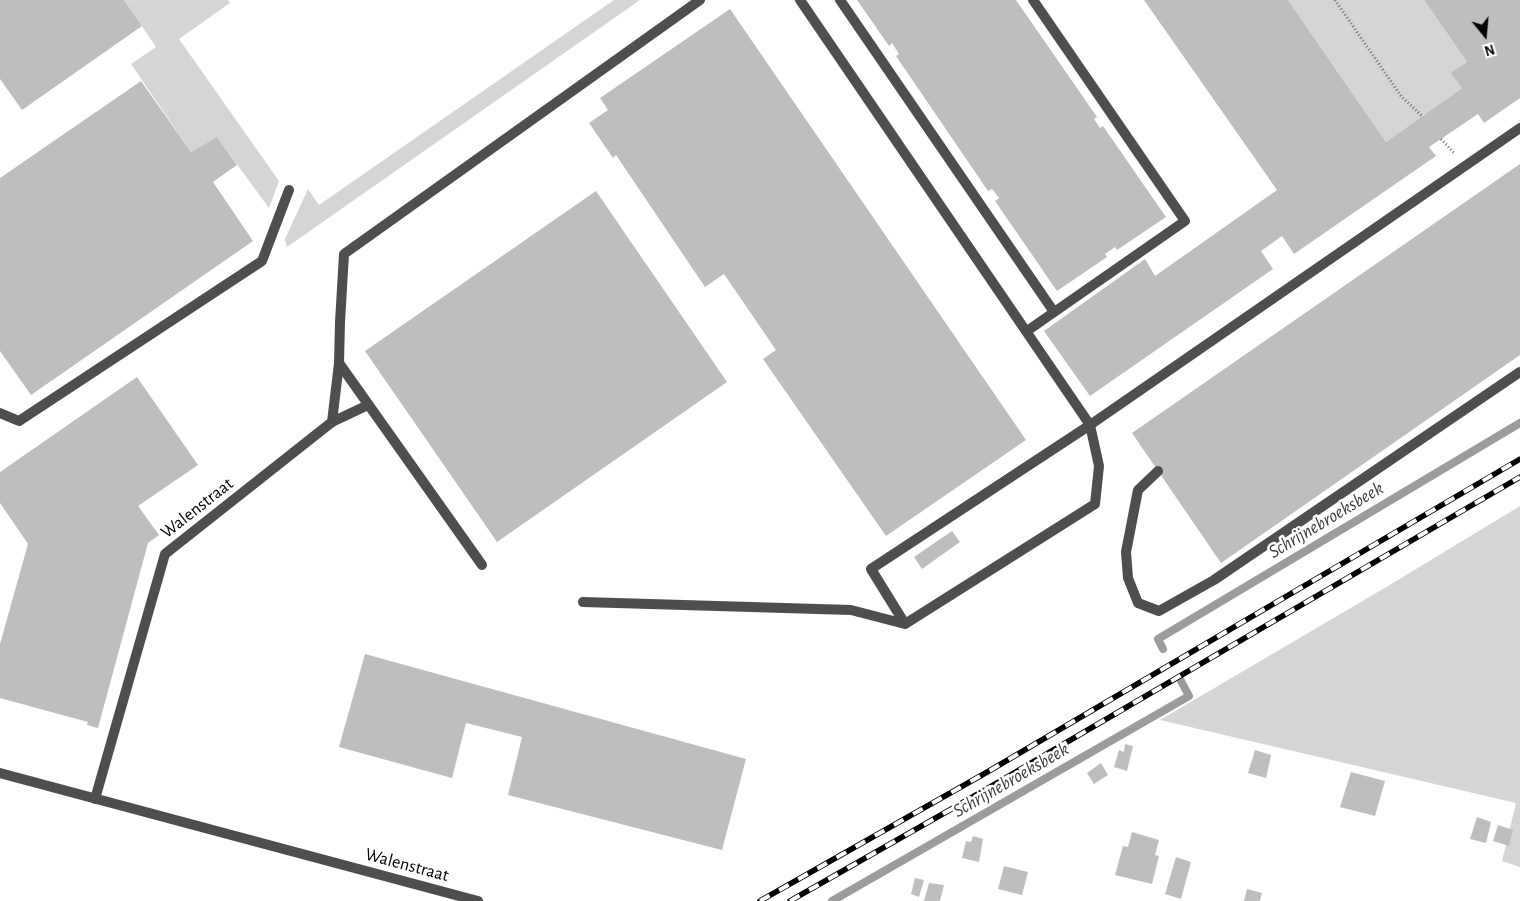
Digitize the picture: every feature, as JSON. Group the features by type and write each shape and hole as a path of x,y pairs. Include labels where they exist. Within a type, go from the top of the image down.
{"street":[{"path":"332,422 338,363 344,254 700,0"},
{"path":"583,602 851,610 905,624 1095,504 1099,466 1090,425 800,0"},
{"path":"840,0 1054,312"},
{"path":"1027,331 1185,221 1033,0"},
{"path":"905,624 871,569 1090,425 1520,128"},
{"path":"0,413 19,421 262,261 289,190"},
{"path":"338,363 482,565"},
{"path":"1158,471 1138,490 1126,552 1128,578 1138,603 1160,611 1214,580 1520,372"},
{"name":"Walenstraat","path":"95,798 165,554 332,422 368,405"},
{"name":"Walenstraat","path":"0,773 478,901"}],"path":[{"path":"1335,0 1401,96 1422,116"}],"shaded area":[{"path":"124,0 228,0 230,3 179,39 279,181 269,208 217,137 191,152 131,64 156,47"},
{"path":"614,0 640,0 287,247 285,239 308,189 319,205"},
{"path":"1288,0 1424,0 1467,62 1450,73 1462,88 1386,142"},
{"path":"1520,506 1520,867 1502,861 1516,803 1160,720 1388,586"}],"building":[{"path":"0,0 124,0 142,26 22,110 0,79"},
{"path":"857,0 1016,0 1097,117 1094,119 1100,128 1103,126 1166,217 1117,250 1115,247 1105,254 1107,257 1057,291 995,201 999,198 992,189 988,191 896,56 899,54 892,43 889,46"},
{"path":"1144,0 1288,0 1386,142 1462,88 1450,73 1467,62 1424,0 1520,0 1520,98 1484,123 1478,114 1429,147 1436,156 1294,254 1282,236 1261,251 1273,269 1090,396 1044,331 1145,259 1155,276 1277,190"},
{"path":"730,9 1026,440 886,536 763,359 776,350 724,274 705,287 616,155 613,158 589,123 608,110 600,98"},
{"path":"141,81 191,152 217,137 237,165 213,182 253,241 31,395 0,351 0,178"},
{"path":"1520,164 1520,355 1221,563 1132,433"},
{"path":"596,191 727,382 497,542 365,351"},
{"path":"137,377 198,465 138,506 159,535 148,543 98,728 87,725 88,722 0,698 0,644 28,544 0,503 0,472"},
{"path":"952,531 960,542 922,569 914,557"},
{"path":"365,654 746,759 722,850 508,795 522,737 466,723 452,778 339,747"},
{"path":"1125,744 1133,746 1127,771 1114,767 1119,750 1124,752"},
{"path":"1255,750 1271,755 1266,778 1248,773"},
{"path":"1101,763 1108,775 1094,784 1087,773"},
{"path":"1351,772 1385,781 1375,816 1340,807"},
{"path":"1477,817 1491,822 1486,843 1470,839"},
{"path":"1498,825 1513,830 1509,846 1493,841"},
{"path":"1132,832 1159,840 1155,855 1159,856 1152,884 1115,875 1123,846 1128,847"},
{"path":"973,836 983,839 979,862 962,858 966,841 971,842"},
{"path":"1176,857 1191,862 1181,899 1165,894"},
{"path":"1004,866 1028,872 1022,895 998,889"},
{"path":"915,878 924,880 919,897 911,894"},
{"path":"929,883 944,885 940,901 924,901"},
{"path":"1247,889 1262,893 1260,901 1244,901"}],"waterway":[{"name":"Schrijnebroeksbeek","path":"1163,649 1158,639 1520,423"},
{"name":"Schrijnebroeksbeek","path":"832,901 1189,696 1180,679"}],"railway":[{"path":"760,901 989,771 1520,459"},
{"path":"790,901 997,783 1520,477"}]}
